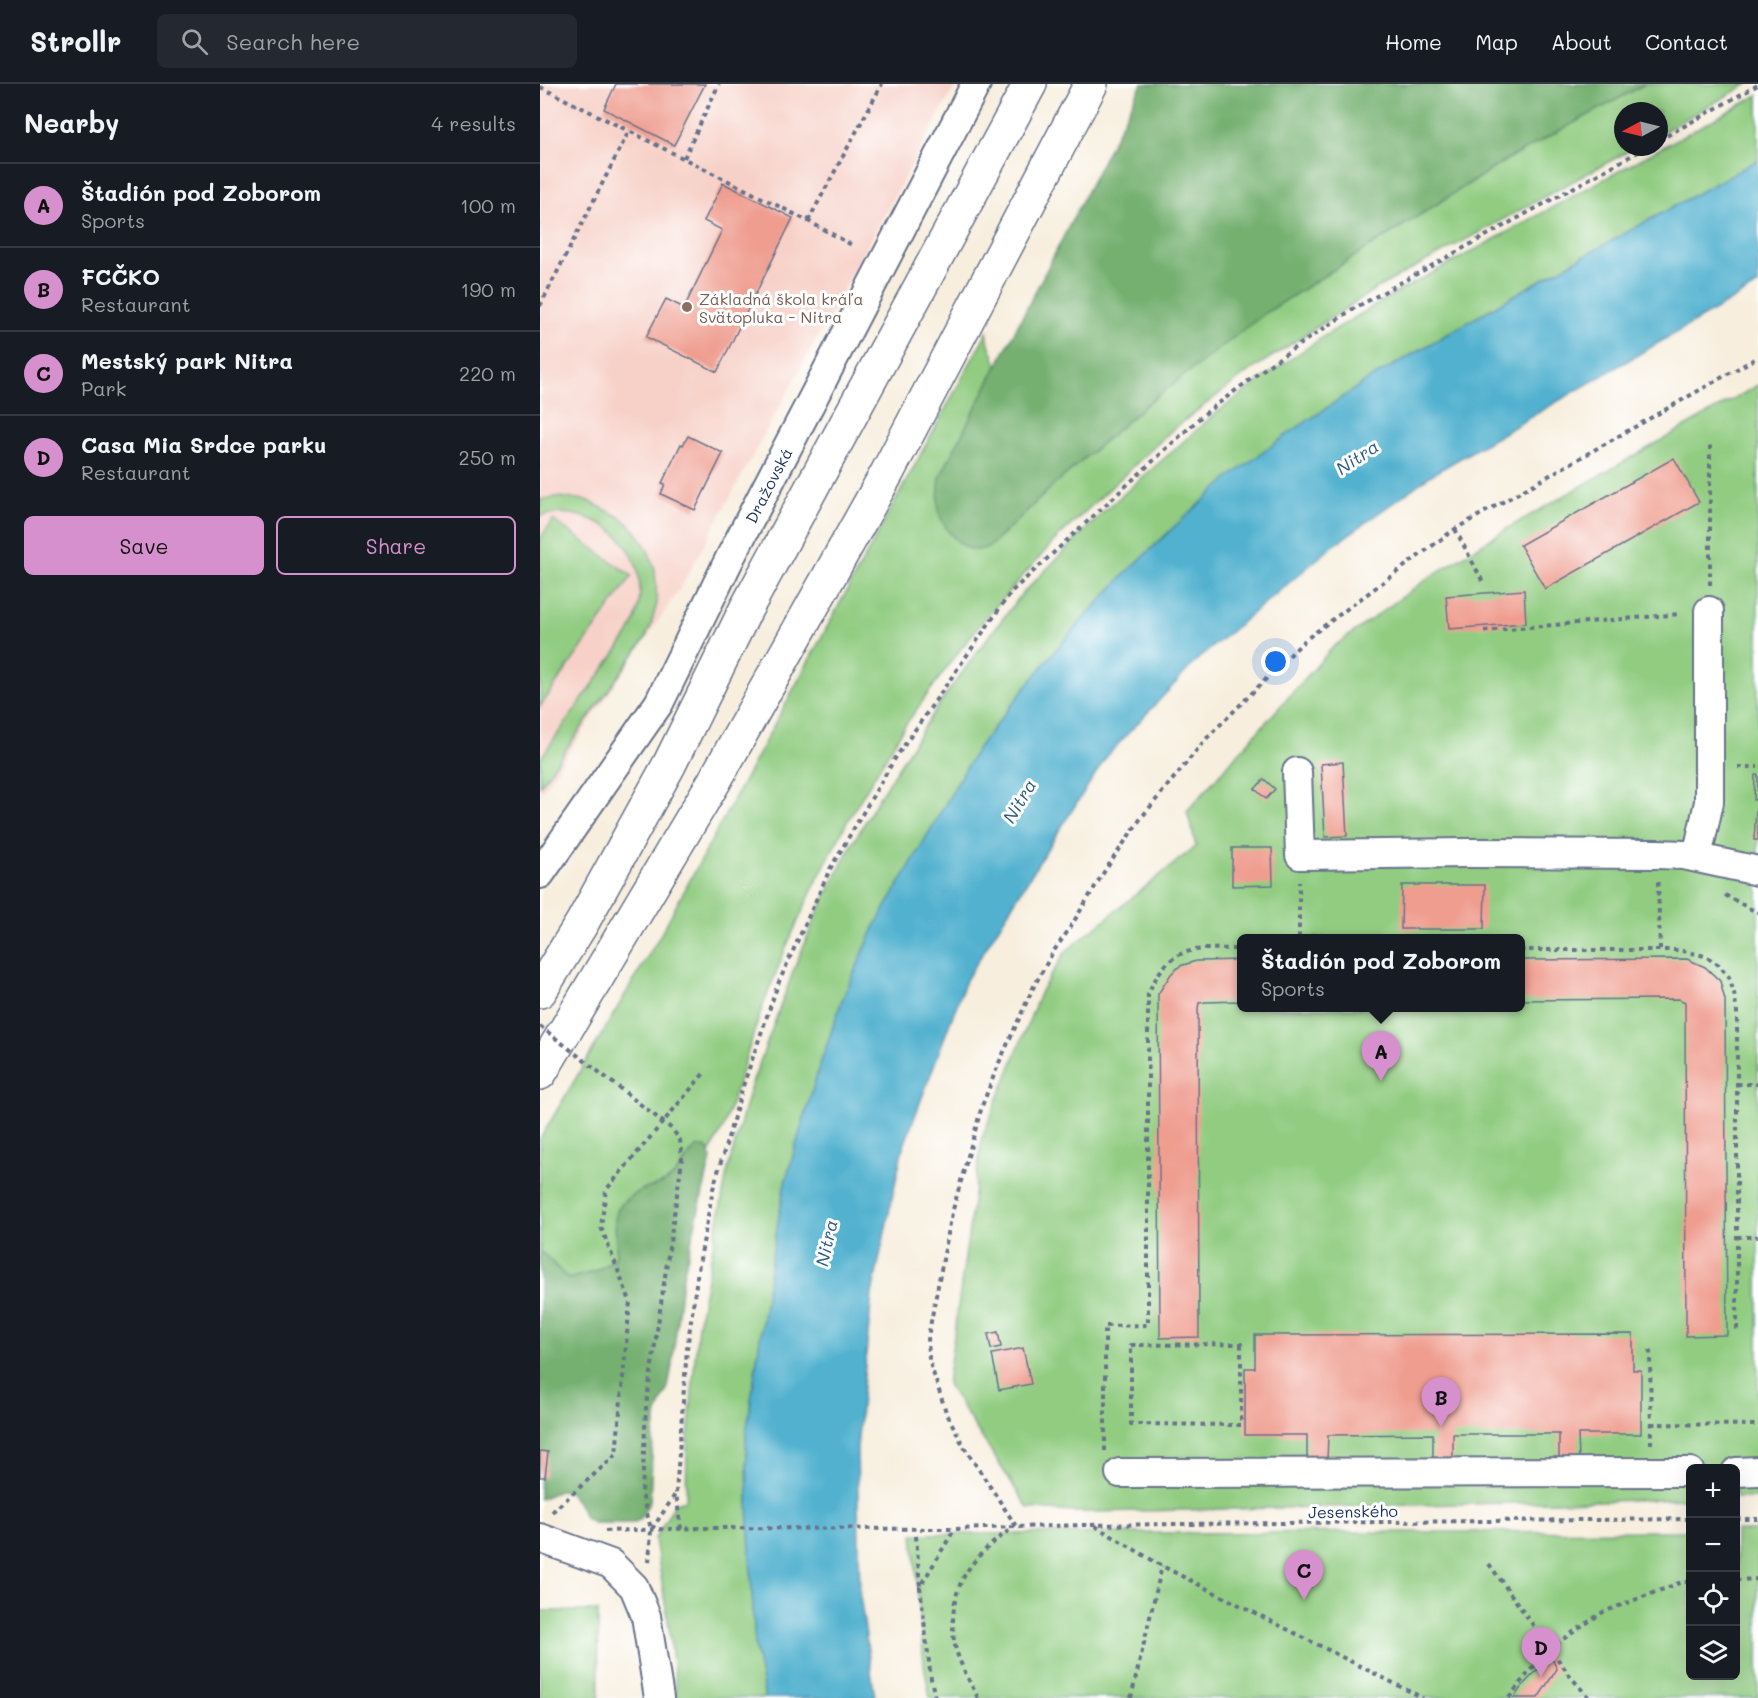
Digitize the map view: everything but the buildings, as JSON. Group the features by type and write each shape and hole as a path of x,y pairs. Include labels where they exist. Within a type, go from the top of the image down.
{"main road":[{"path":"540,991 582,923 669,765 746,609 1030,84"},
{"path":"540,1073 715,780 887,473 1091,84"}],"street":[{"name":"Dražovská","path":"540,874 659,703 731,555 976,84"},
{"path":"1697,857 1709,802 1710,611"},
{"path":"1298,772 1300,855 1658,854 1697,857 1758,870"},
{"path":"1113,1464 1686,1472"},
{"path":"1740,1472 1758,1471"},
{"path":"544,1526 611,1564 634,1587 646,1616 659,1698"}],"path":[{"path":"684,158 719,84"},
{"path":"808,220 882,84"},
{"path":"1668,135 1758,85"},
{"path":"540,87 852,244"},
{"path":"540,306 629,131"},
{"path":"681,1529 676,1492 687,1349 698,1270 713,1189 742,1086 778,984 830,869 888,770 1011,592 1203,415 1272,363 1353,309 1631,156"},
{"path":"978,1698 957,1654 953,1632 953,1607 960,1583 972,1562 990,1544 1016,1526 964,1446 946,1412 928,1360 928,1337 952,1213 979,1116 998,1065 1053,952 1142,818 1206,739 1305,640 1455,529 1758,357"},
{"path":"1484,631 1710,611 1710,445"},
{"path":"1455,529 1484,584"},
{"path":"1658,854 1660,950"},
{"path":"1299,934 1300,855"},
{"path":"1113,1464 1105,1326 1148,1325 1148,994 1155,977 1165,965 1191,949 1237,949"},
{"path":"1525,950 1679,950 1705,956 1719,965 1729,977 1737,1012 1737,1332"},
{"path":"540,1026 672,1129 680,1140 682,1160 646,1406 642,1494 651,1529"},
{"path":"544,1526 616,1455 630,1301 601,1227 606,1190 705,1072"},
{"path":"1737,1084 1758,1084"},
{"path":"1737,1237 1758,1237"},
{"path":"1241,1344 1241,1425 1131,1424 1131,1345 1241,1344"},
{"path":"1650,1350 1651,1472"},
{"path":"1651,1424 1758,1425"},
{"path":"651,1529 676,1492"},
{"name":"Jesenského","path":"651,1529 954,1529 1016,1526 1686,1519"},
{"path":"1740,1519 1758,1519"},
{"path":"1094,1526 1162,1566 1423,1698"},
{"path":"920,1587 954,1529"},
{"path":"916,1536 920,1587 935,1698"},
{"path":"1489,1564 1570,1676 1589,1698"},
{"path":"1131,1698 1162,1566"},
{"path":"1740,1580 1758,1579"},
{"path":"1509,1698 1550,1648 1603,1612 1686,1582"}],"shaded area":[{"name":"Základná škola kráľa Svätopluka - Nitra","path":"540,84 956,84 681,587 540,795"}],"green space":[{"path":"1142,84 1645,84 1506,160 1264,314 1147,404 1055,484 990,546 978,550 970,549 952,536 943,523 938,503 940,477"},
{"path":"1645,84 1748,84 1668,129 1668,102 1614,102 1614,156 1619,156 1377,288 1248,372 1172,430 1054,541 981,623 950,663 904,727 848,820 787,945 762,1008 724,1126 710,1152 705,1147 691,1152 672,1177 659,1185 642,1189 615,1230 617,1248 615,1259 596,1271 569,1279 540,1253 540,1139 658,939 987,332 999,370 990,546 1055,484 1147,404 1264,314 1506,160"},
{"path":"1758,95 1758,160 1546,277 1368,380 1231,476 1125,574 1083,619 977,749 874,928 842,1000 817,1074 785,1183 746,1435 755,1646 765,1698 677,1698 669,1627 655,1539 675,1503 686,1500 687,1449 698,1325 727,1173 749,1092 794,969 816,916 847,853 883,791 937,707 1022,594 1103,512 1216,413 1326,335 1394,294 1646,156 1668,156 1668,144"},
{"path":"1758,385 1758,1498 1740,1498 1740,1464 1686,1464 1686,1499 1093,1512 1028,1508 947,1384 982,1138 1041,991 1066,951 1196,846 1187,811 1333,647 1431,576 1508,528"},
{"path":"557,497 586,500 622,518 636,531 647,548 655,569 657,604 645,639 540,786 540,759 628,635 639,602 640,584 637,568 620,538 607,527 584,517 559,513 540,516 540,500"},
{"path":"553,520 632,576 540,707 540,539"},
{"path":"698,1147 705,1147 710,1152 711,1159 682,1280 668,1387 657,1413 653,1437 650,1501 640,1520 631,1523 593,1523 585,1518 581,1507 569,1492 561,1490 540,1499 540,1253 569,1279 596,1271 615,1259 615,1220 620,1205 640,1191 670,1179"},
{"path":"1686,1531 1686,1680 1740,1680 1740,1531 1758,1531 1758,1698 930,1698 924,1665 913,1534"},
{"path":"540,1611 598,1611 599,1698 540,1698"}],"water":[{"name":"Nitra","path":"1758,160 1758,285 1433,474 1333,546 1198,659 1107,756 966,980 902,1151 872,1294 857,1448 860,1595 875,1698 765,1698 755,1646 746,1435 785,1183 817,1074 842,1000 874,928 977,749 1083,619 1125,574 1231,476 1368,380 1546,277"}],"place":[{"name":"Základná škola kráľa Svätopluka - Nitra","path":"687,307"},
{"name":"Štadión pod Zoborom","path":"1381,1081"},
{"name":"FCČKO","path":"1441,1427"},
{"name":"Mestský park Nitra","path":"1304,1600"},
{"name":"Casa Mia Srdce parku","path":"1541,1677"}]}
